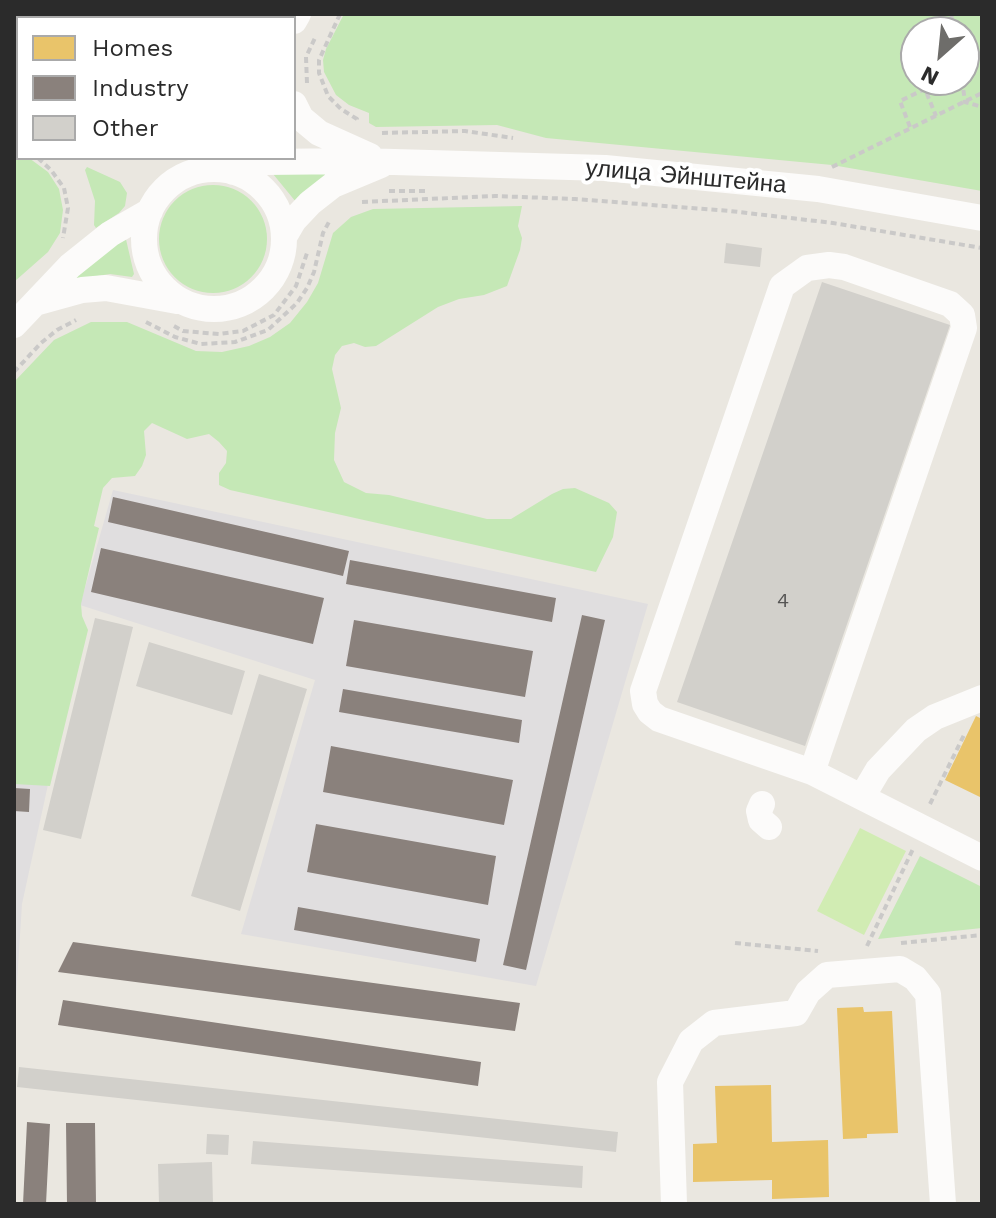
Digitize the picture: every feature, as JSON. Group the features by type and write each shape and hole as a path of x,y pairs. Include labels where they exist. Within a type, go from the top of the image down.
{"street":[{"path":"296,108 301,118 319,133 359,153 388,162"},
{"name":"улица Эйнштейна","path":"227,166 264,162 458,162 605,168 818,189 982,218"},
{"path":"296,242 294,220 310,203 333,185 388,162"},
{"path":"187,304 158,281 144,247 144,229 150,211 172,182 202,170 227,166 264,189 296,242"},
{"path":"14,325 70,266 110,234 150,211"},
{"path":"32,305 82,290 106,288 138,292 203,308 221,309 238,305 254,297 267,285 277,271 283,254 296,242"},
{"path":"812,772 897,500 964,328 962,315 950,304 844,267 817,266 799,272 782,286 643,691 645,704 659,719 812,772 982,858"},
{"path":"862,797 878,770 916,730 935,717 982,698"},
{"path":"674,1204 670,1082 691,1041 714,1023 796,1013 808,992 827,975 900,969 915,978 928,994 943,1204"}],"path":[{"path":"340,14 319,60 319,73 328,96 357,119 358,131"},
{"path":"910,128 900,101 925,89 936,116"},
{"path":"826,170 982,93"},
{"path":"964,96 965,102"},
{"path":"965,102 982,107"},
{"path":"371,133 465,131 517,139"},
{"path":"40,160 64,188 68,221 58,246"},
{"path":"450,191 528,190"},
{"path":"387,191 434,191"},
{"path":"352,206 373,200 415,198 495,196 575,199 786,217 982,248"},
{"path":"135,318 175,337 201,344 235,342 268,330 285,317 307,288 323,233 337,215"},
{"path":"163,320 183,331 201,334 243,331 274,315 286,301 303,270 296,242"},
{"path":"14,372 57,330 83,318"},
{"path":"867,946 916,842 919,827 982,698"},
{"path":"895,943 982,935"},
{"path":"735,943 831,949"},
{"path":"855,947 881,945"}],"shaded area":[{"path":"113,490 648,604 536,986 241,934 315,680 80,605"},
{"path":"14,777 49,780 22,904 16,998"}],"green space":[{"path":"14,14 256,14 16,16 16,160 32,160 48,172 59,189 63,210 60,233 48,252 14,282"},
{"path":"344,14 982,14 982,191 832,165 546,138 497,125 376,127 369,123 369,113 349,105 336,95 324,72 323,60"},
{"path":"87,167 120,182 127,193 125,206 119,213 96,228 95,201 85,170"},
{"path":"325,170 326,176 296,202 273,174"},
{"path":"213,185 234,189 251,201 263,218 267,239 263,260 251,277 234,289 213,293 192,289 175,277 163,260 159,239 163,218 175,201 192,189"},
{"path":"522,206 518,226 522,238 520,250 507,286 438,307 376,346 365,347 354,343 342,346 335,355 332,369 341,408 335,433 334,460 344,482 366,493 389,495 487,519 511,519 552,494 575,488 609,503 617,512 613,537 596,572 230,490 219,485 219,473 226,463 227,451 219,442 209,434 187,439 152,423 144,431 146,455 135,476 112,478 103,488 94,526 99,528 81,604 88,630 50,786 14,784 14,382 54,340 91,322 127,322 196,351 222,352 270,337 290,323 307,302 318,283 333,233 351,217 373,209"},
{"path":"125,235 134,274 132,277 110,274 72,280"},
{"path":"860,828 906,851 864,935 817,911"},
{"path":"920,856 982,887 982,928 878,939"}],"building: Homes":[{"path":"976,716 982,719 982,798 945,780"},
{"path":"863,1007 864,1012 892,1011 898,1133 843,1139 837,1008"},
{"path":"771,1085 772,1142 828,1140 829,1197 772,1199 772,1180 693,1182 693,1144 717,1143 715,1086"}],"building: Industry":[{"path":"113,497 349,551 343,576 108,522"},
{"path":"101,548 324,598 313,644 91,592"},
{"path":"350,560 556,598 552,622 346,584"},
{"path":"582,615 605,620 526,970 503,965"},
{"path":"354,620 533,651 525,697 346,666"},
{"path":"343,689 522,720 519,743 339,712"},
{"path":"331,746 513,780 504,825 323,792"},
{"path":"14,788 30,789 29,812 14,811"},
{"path":"316,824 496,856 488,905 307,872"},
{"path":"298,907 480,939 476,962 294,930"},
{"path":"73,942 520,1003 515,1031 58,972"},
{"path":"63,1000 481,1062 478,1086 58,1025"},
{"path":"27,1122 50,1124 46,1204 23,1204"},
{"path":"66,1123 95,1123 96,1204 67,1204"}],"building: Other":[{"path":"726,243 762,248 760,267 724,263"},
{"path":"822,282 950,325 805,746 677,702"},
{"path":"95,618 133,627 81,839 43,830"},
{"path":"149,642 245,671 232,715 136,686"},
{"path":"259,674 307,689 240,911 191,896"},
{"path":"19,1067 618,1132 616,1152 17,1087"},
{"path":"207,1134 229,1135 228,1155 206,1154"},
{"path":"253,1141 583,1166 582,1188 251,1164"},
{"path":"212,1162 213,1204 159,1204 158,1164"}]}
